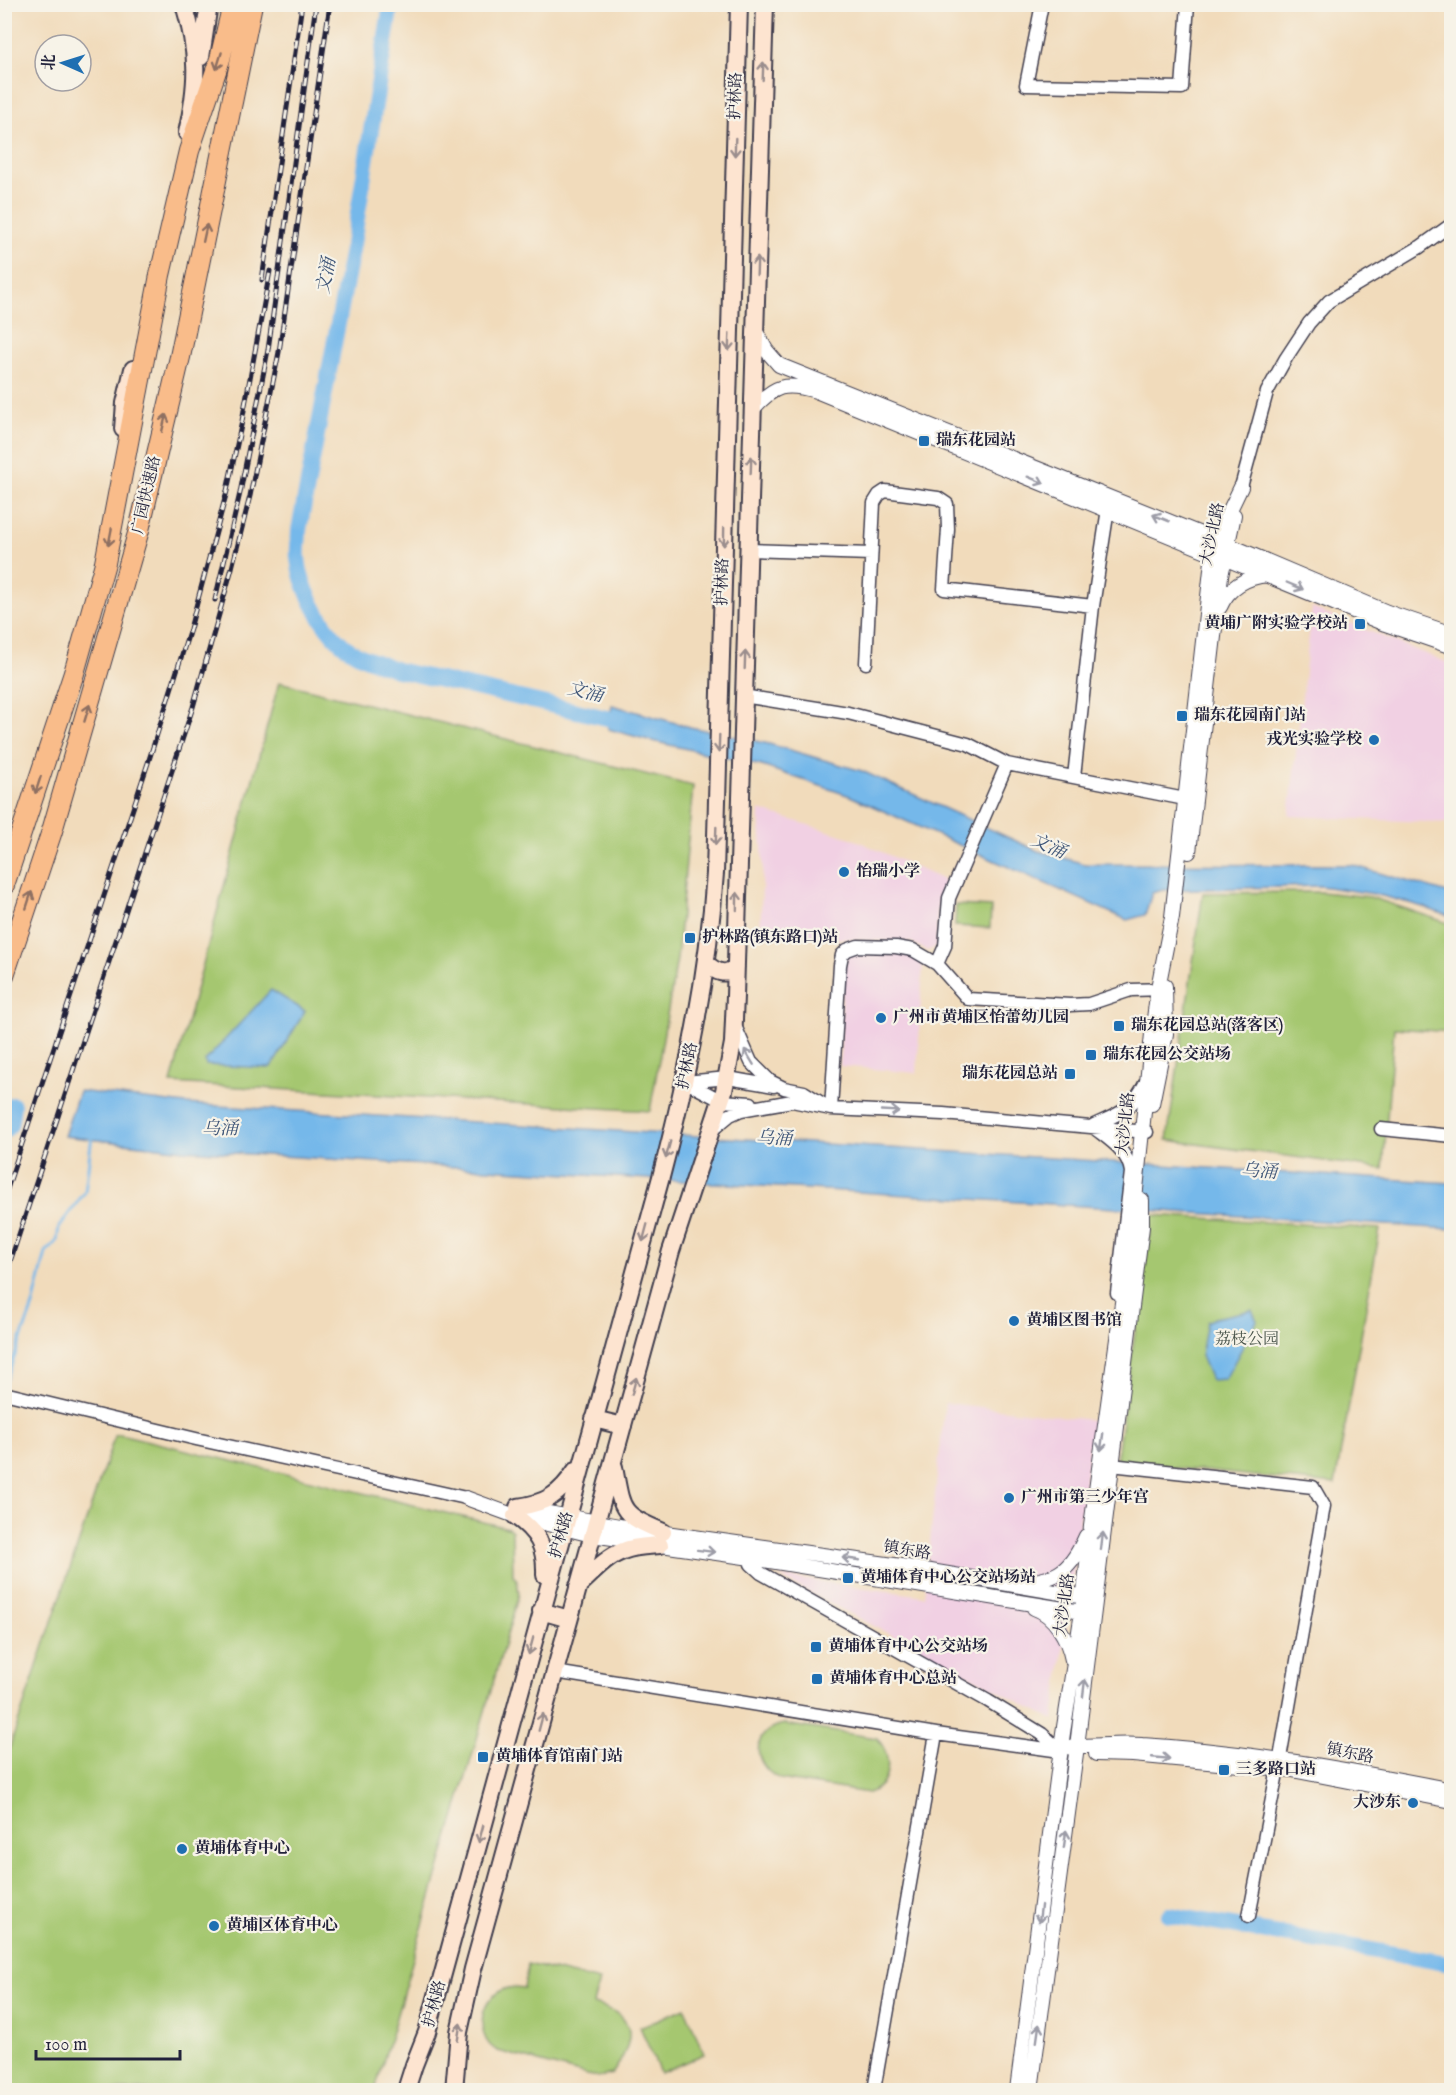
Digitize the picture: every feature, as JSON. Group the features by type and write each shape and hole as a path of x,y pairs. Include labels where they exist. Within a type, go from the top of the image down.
{"highway":[{"name":"广园快速路","path":"4,885 74,673 105,563 160,275 189,151 220,58 233,4"},
{"name":"广园快速路","path":"4,975 52,831 139,530 180,357 252,4"}],"main road":[{"path":"184,4 197,61 193,106"},
{"path":"116,507 125,403 193,106 209,4"},
{"name":"护林路","path":"406,2091 427,2032 661,1177 695,1036 714,894 739,4"},
{"name":"护林路","path":"454,2091 457,2049 467,1993 671,1251 728,1078 734,1022 736,967 765,4"},
{"path":"706,963 722,973 732,971 736,967"},
{"path":"594,1419 623,1426"},
{"path":"569,1619 543,1603 546,1559 533,1532 517,1511 539,1504 560,1491 583,1460"},
{"path":"613,1463 620,1498 629,1515 662,1539"},
{"path":"578,1586 607,1560 621,1551 662,1539"},
{"path":"417,2091 427,2032"}],"street":[{"path":"1042,4 1026,85 1182,88 1188,4"},
{"path":"1241,487 1267,392 1309,323 1329,301 1452,224"},
{"path":"755,329 766,350 779,365 1220,549 1452,634"},
{"path":"753,409 767,392 778,387 797,386 816,391 1111,504"},
{"name":"大沙北路","path":"1030,2091 1077,1749 1089,1597 1091,1526 1116,1343 1129,1215 1138,1156 1166,1034 1161,988 1180,919 1186,835 1185,799 1220,549 1241,487"},
{"path":"866,663 874,503 885,491 938,498 947,504 949,512 944,589 1093,606"},
{"path":"1074,777 1093,606 1111,504"},
{"path":"1220,549 1268,575 1385,624 1452,647"},
{"name":"大沙北路","path":"1144,1132 1147,1079 1165,951 1186,835 1218,611 1220,549"},
{"path":"749,550 871,554"},
{"path":"1218,611 1223,599 1232,589 1252,577 1268,575"},
{"path":"743,696 848,713 968,744 1007,765 1159,796 1185,799"},
{"path":"937,964 945,946 949,898 1007,765"},
{"path":"831,1109 842,956 847,950 858,946 896,947 912,950 937,964 968,999 1089,1004 1131,990 1161,988"},
{"path":"734,1022 751,1062 770,1081 784,1088"},
{"path":"685,1082 728,1078 784,1088 804,1092 831,1109"},
{"path":"1092,1126 1127,1110 1134,1103 1147,1079"},
{"path":"685,1082 722,1101 769,1104"},
{"path":"713,1129 730,1114 752,1107 792,1101 831,1109 943,1114 1144,1132"},
{"path":"1092,1126 1121,1148 1138,1156"},
{"path":"1381,1129 1452,1136"},
{"name":"大沙北路","path":"1089,1597 1111,1465 1142,1227 1138,1156"},
{"path":"4,1393 196,1439 466,1498"},
{"path":"1111,1465 1313,1487 1324,1506 1279,1764 1249,1916"},
{"name":"镇东路","path":"466,1498 594,1529 901,1566 1089,1597"},
{"path":"1072,1663 1065,1639 1050,1618 1041,1610 1009,1600 1005,1584 1045,1579 1066,1569 1080,1551 1091,1526"},
{"name":"镇东路","path":"662,1539 751,1558 1082,1612"},
{"path":"751,1558 752,1564 761,1573 988,1701 1042,1734 1061,1752"},
{"path":"1082,1612 1089,1597"},
{"name":"大沙北路","path":"1017,2091 1072,1663 1082,1612"},
{"path":"555,1672 1061,1752"},
{"path":"874,2091 936,1734"},
{"name":"镇东路","path":"1061,1752 1140,1744 1452,1790"},
{"name":"镇东路","path":"1279,1764 1326,1776 1452,1801"}],"shaded area":[{"name":"戎光实验学校","path":"1312,608 1451,664 1451,823 1289,816"},
{"name":"怡瑞小学","path":"759,810 851,838 946,881 938,904 936,947 927,951 911,942 760,935 763,863"},
{"name":"广州市黄埔区怡蕾幼儿园","path":"864,947 900,949 923,962 917,1073 840,1066 843,969 848,954"},
{"name":"广州市第三少年宫","path":"945,1403 1093,1420 1054,1720 778,1576 924,1596"}],"green space":[{"path":"279,682 693,786 677,959 650,1111 171,1083"},
{"path":"1321,892 1370,897 1451,924 1451,1032 1394,1028 1383,1169 1167,1140 1203,893"},
{"path":"956,905 991,907 990,928 955,926"},
{"name":"荔枝公园","path":"1152,1215 1380,1229 1335,1484 1116,1462"},
{"name":"黄埔区体育中心","path":"120,1434 508,1528 512,1531 513,1575 517,1580 519,1594 375,2090 5,2090 5,1761 115,1435"},
{"path":"784,1724 877,1738 887,1761 886,1777 876,1789 868,1793 780,1779 764,1766 758,1749 765,1734"},
{"path":"528,1964 599,1981 593,2004 619,2015 626,2022 629,2030 626,2050 612,2074 599,2077 587,2075 498,2051 489,2044 482,2023 484,2011 489,2001 498,1993 509,1988 524,1988"},
{"path":"685,2008 704,2054 660,2073 640,2027"}],"water":[{"path":"612,705 690,727 769,744 862,771 1038,851 1085,864 1352,865 1451,894 1451,917 1375,894 1320,886 1163,890 1152,893 1145,915 1127,920 850,796 762,766 608,729"},
{"path":"271,990 305,1011 273,1065 269,1068 206,1065 205,1061"},
{"name":"乌涌","path":"79,1091 186,1104 1451,1183 1451,1229 184,1150 64,1136"},
{"path":"1252,1310 1257,1321 1225,1379 1211,1380 1201,1356 1207,1322 1215,1318"}],"waterway":[{"name":"文涌","path":"391,4 353,244 299,530 298,558 303,580 319,616 334,636 354,653 397,670 629,723"},
{"path":"4,1131 10,1125 13,1105"},
{"path":"4,1385 33,1306 46,1252 57,1241 59,1227 85,1192 92,1135"},
{"path":"1169,1915 1452,1964"}],"railway":[{"path":"262,280 302,4"},
{"path":"215,600 240,493 268,350 316,4"},
{"path":"4,1280 193,707 232,568 250,496 279,352 330,4"},
{"path":"4,1198 190,629 227,491 270,271"}],"place":[{"name":"瑞东花园站","path":"924,441"},
{"name":"黄埔广附实验学校站","path":"1360,624"},
{"name":"瑞东花园南门站","path":"1182,716"},
{"name":"戎光实验学校","path":"1374,740"},
{"name":"怡瑞小学","path":"844,872"},
{"name":"护林路(镇东路口)站","path":"690,938"},
{"name":"广州市黄埔区怡蕾幼儿园","path":"881,1018"},
{"name":"瑞东花园总站(落客区)","path":"1119,1026"},
{"name":"瑞东花园公交站场","path":"1091,1055"},
{"name":"瑞东花园总站","path":"1070,1074"},
{"name":"黄埔区图书馆","path":"1014,1321"},
{"name":"广州市第三少年宫","path":"1009,1498"},
{"name":"黄埔体育中心公交站场站","path":"848,1578"},
{"name":"黄埔体育中心公交站场","path":"816,1647"},
{"name":"黄埔体育中心总站","path":"817,1679"},
{"name":"黄埔体育馆南门站","path":"483,1757"},
{"name":"三多路口站","path":"1224,1770"},
{"name":"大沙东","path":"1413,1803"},
{"name":"黄埔体育中心","path":"182,1849"},
{"name":"黄埔区体育中心","path":"214,1926"}]}
